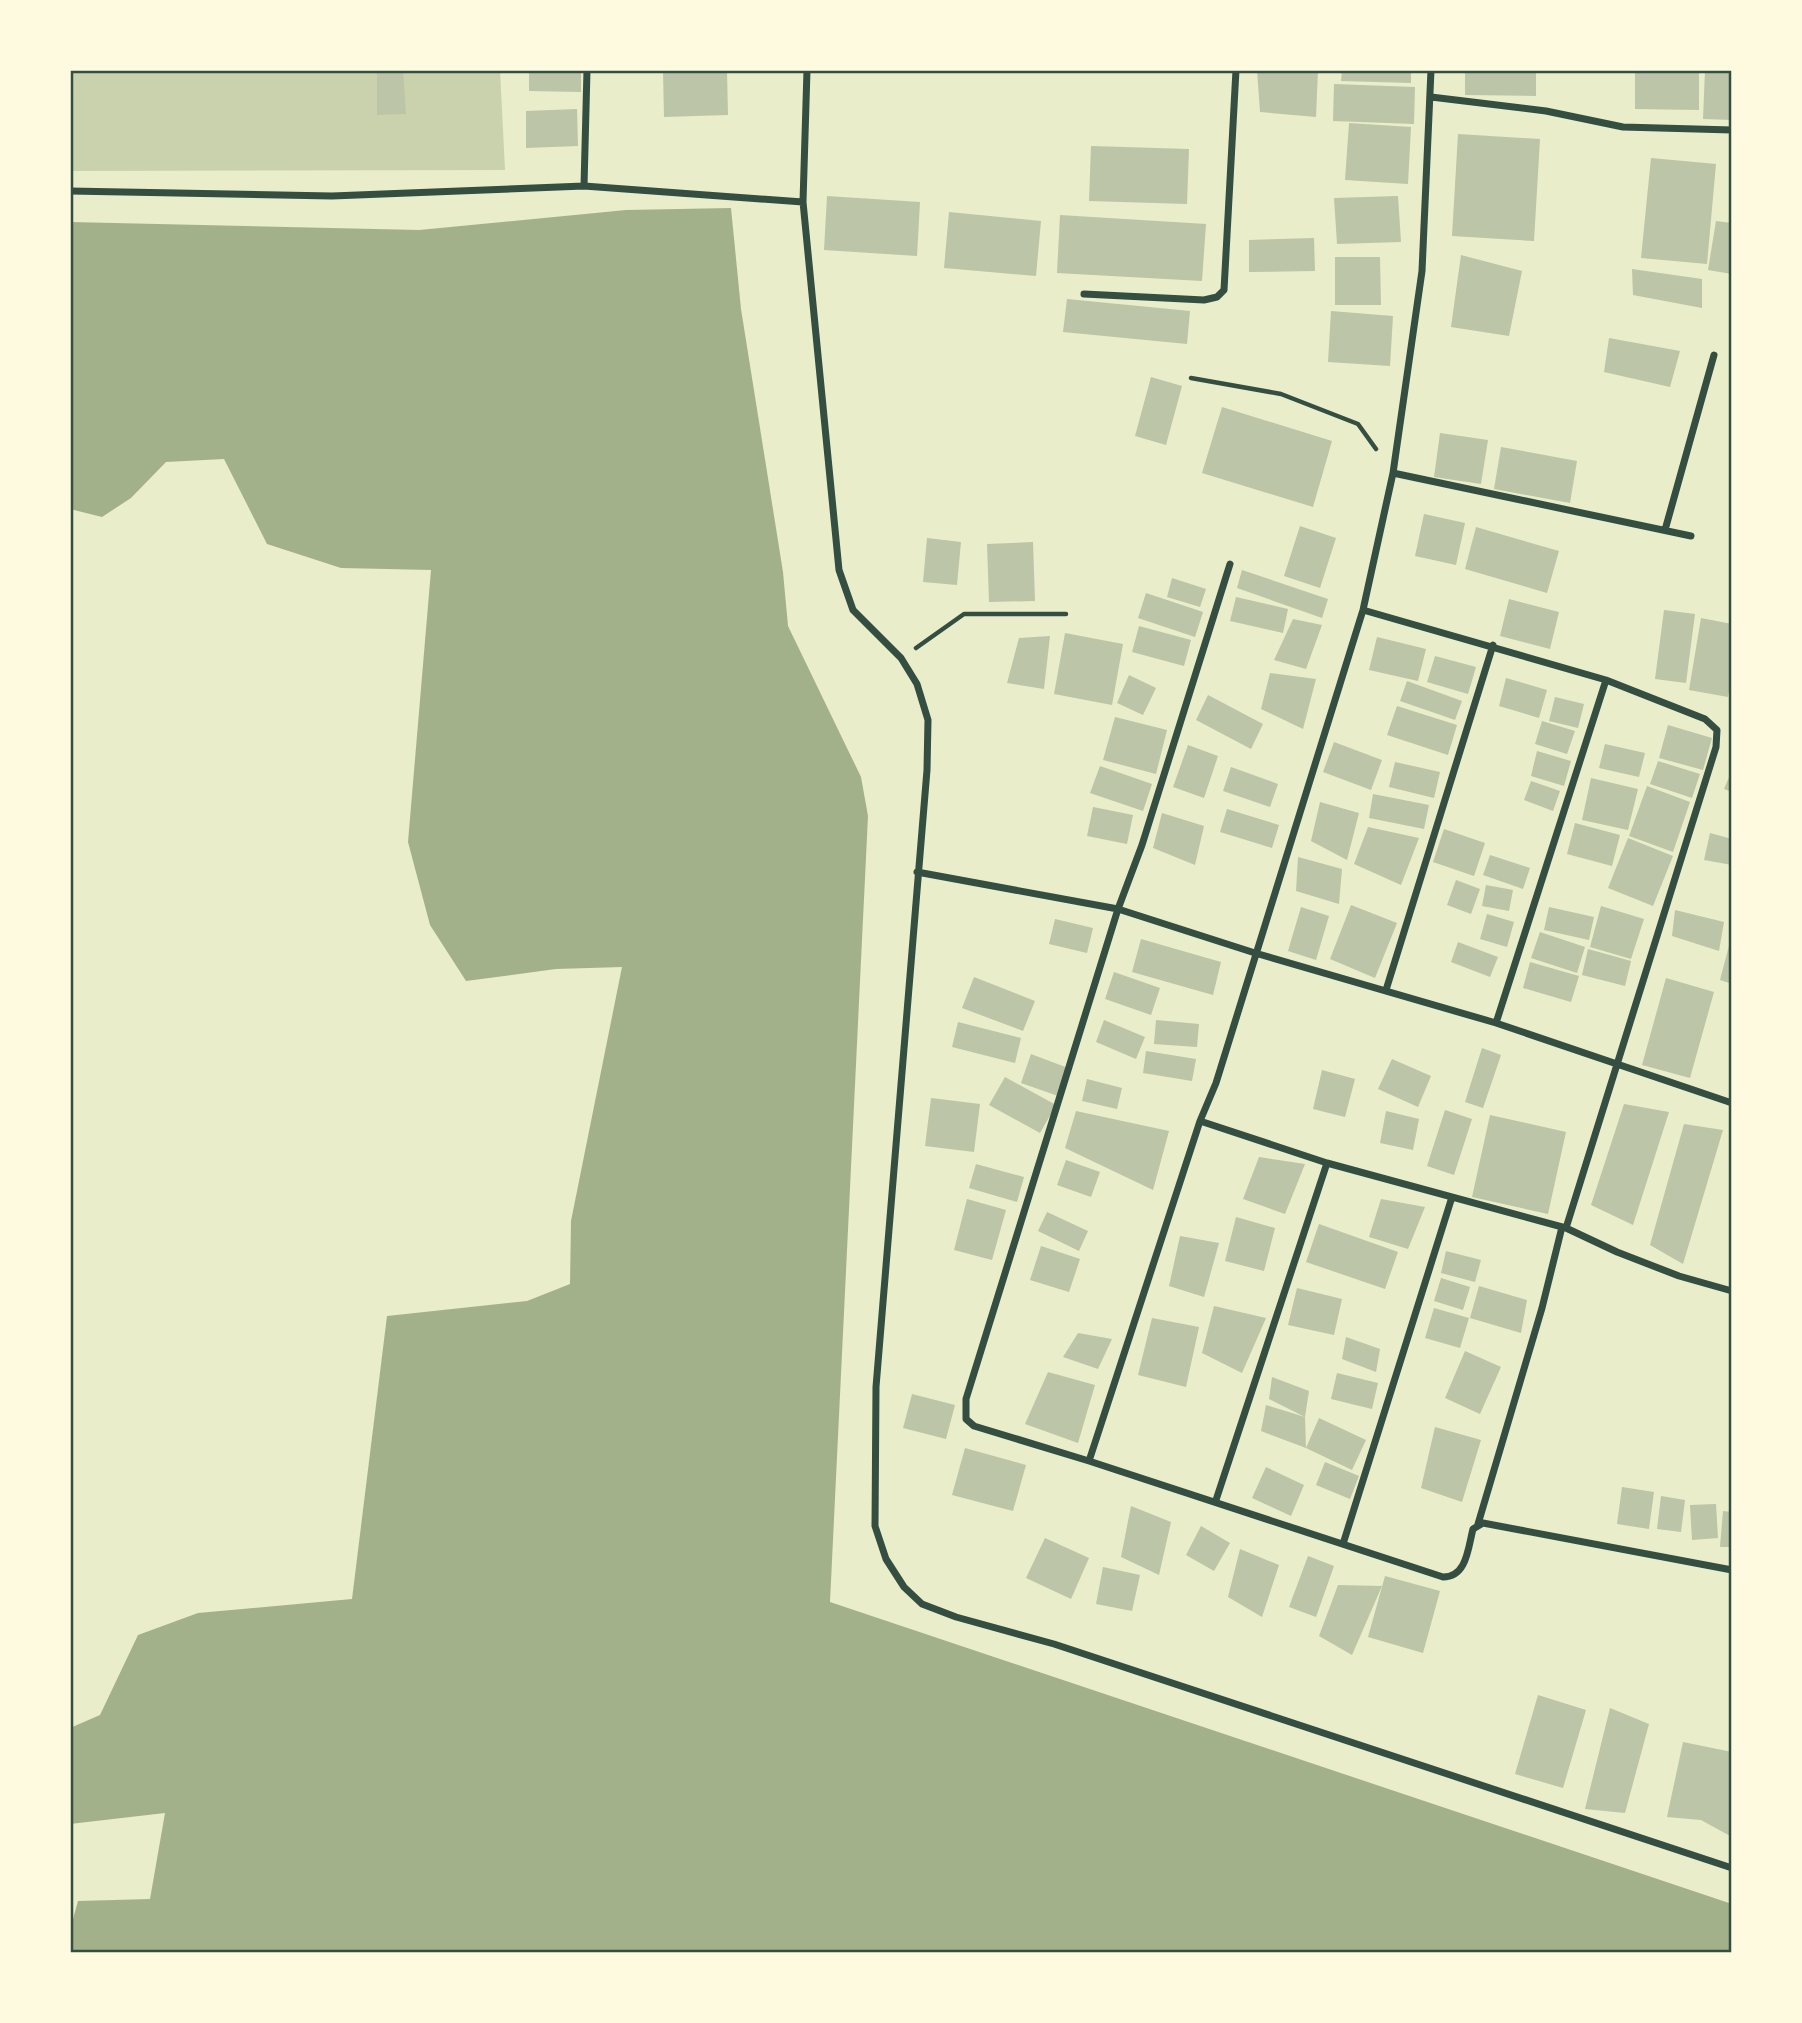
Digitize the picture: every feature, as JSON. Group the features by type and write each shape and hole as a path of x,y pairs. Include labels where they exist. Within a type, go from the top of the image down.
{"street":[{"path":"584,186 587,70"},
{"path":"807,70 803,202 839,570 853,610 901,659 917,684 928,720 928,770 917,872 876,1387 875,1527 886,1559 904,1587 922,1604 956,1617 1054,1644 1732,1868"},
{"path":"1084,293 1204,300 1217,297 1224,290 1236,70"},
{"path":"1089,1461 1200,1121 1216,1083 1363,610 1393,473 1422,271 1431,70"},
{"path":"1431,97 1546,111 1623,127 1732,130"},
{"path":"70,191 332,196 584,186 803,202"},
{"path":"1665,530 1714,355"},
{"path":"1393,473 1691,536"},
{"path":"1230,564 1142,845 1118,909 965,1413 974,1426 1216,1500 1436,1575 1453,1577 1461,1571 1473,1529 1478,1524 1564,1228 1617,1066 1718,736 1714,725 1705,719 1606,680 1493,645 1363,610"},
{"path":"1386,990 1493,645"},
{"path":"1496,1023 1606,680"},
{"path":"917,872 1118,909 1255,953 1496,1023 1732,1103"},
{"path":"1200,1121 1327,1163 1564,1228 1629,1257 1732,1291"},
{"path":"1216,1500 1327,1163"},
{"path":"1343,1544 1452,1197"},
{"path":"1478,1524 1596,1543 1732,1570"}],"path":[{"path":"1191,378 1281,394 1358,424 1393,473"},
{"path":"901,659 964,614 1066,614"}],"shaded area":[{"path":"70,70 500,70 505,170 70,171"},
{"path":"731,208 741,309 783,572 788,626 861,777 868,816 830,1602 1732,1904 1732,1953 87,1953 70,1950 70,1930 78,1901 150,1899 165,1813 70,1824 70,1728 100,1715 138,1635 198,1613 352,1599 387,1316 527,1301 570,1284 571,1221 622,967 556,969 466,981 430,925 408,842 431,570 341,568 267,544 224,459 166,462 131,498 102,517 70,509 70,222 419,230 626,210"}],"building":[{"path":"377,70 403,70 406,114 377,115"},
{"path":"529,70 581,70 581,92 529,91"},
{"path":"663,70 727,70 728,115 664,117"},
{"path":"1257,70 1318,71 1316,117 1260,112"},
{"path":"1342,70 1411,70 1411,83 1341,81"},
{"path":"1465,70 1536,70 1536,96 1465,95"},
{"path":"1635,70 1699,70 1699,110 1635,109"},
{"path":"1705,70 1732,70 1732,120 1703,119"},
{"path":"1334,84 1415,87 1414,124 1333,121"},
{"path":"577,109 578,146 526,148 526,111"},
{"path":"1349,123 1411,127 1408,184 1345,180"},
{"path":"1458,134 1540,139 1534,241 1452,236"},
{"path":"1091,146 1189,149 1187,204 1089,201"},
{"path":"1651,158 1716,164 1707,264 1641,258"},
{"path":"827,196 920,202 917,256 824,250"},
{"path":"1398,196 1401,242 1337,244 1334,198"},
{"path":"949,212 1041,221 1036,276 944,268"},
{"path":"1060,215 1206,224 1202,281 1057,273"},
{"path":"1716,221 1732,223 1732,274 1708,270"},
{"path":"1314,238 1315,271 1249,272 1249,240"},
{"path":"1461,255 1522,271 1509,336 1451,327"},
{"path":"1335,257 1380,257 1381,305 1335,305"},
{"path":"1632,269 1702,279 1702,308 1633,295"},
{"path":"1067,299 1190,311 1187,344 1063,332"},
{"path":"1331,311 1393,316 1390,366 1328,362"},
{"path":"1609,338 1680,351 1670,387 1604,372"},
{"path":"1151,377 1182,386 1166,445 1135,436"},
{"path":"1222,407 1332,441 1313,507 1202,473"},
{"path":"1440,433 1488,440 1481,484 1434,477"},
{"path":"1501,447 1577,461 1570,503 1494,489"},
{"path":"1424,514 1465,523 1456,565 1415,556"},
{"path":"1300,526 1336,538 1320,588 1284,576"},
{"path":"1476,527 1559,551 1547,593 1465,569"},
{"path":"927,538 961,542 957,585 923,582"},
{"path":"1033,542 1035,601 989,602 987,544"},
{"path":"1242,570 1328,599 1322,618 1237,588"},
{"path":"1172,578 1206,589 1200,607 1167,597"},
{"path":"1146,593 1203,612 1195,637 1138,618"},
{"path":"1236,597 1288,609 1283,633 1230,621"},
{"path":"1509,599 1559,612 1550,649 1500,636"},
{"path":"1664,610 1695,614 1686,683 1655,679"},
{"path":"1701,618 1732,624 1732,672 1728,697 1689,690"},
{"path":"1293,619 1322,625 1306,669 1274,660"},
{"path":"1139,626 1191,640 1184,666 1132,652"},
{"path":"1065,633 1123,644 1112,705 1054,694"},
{"path":"1050,636 1044,689 1007,683 1019,638"},
{"path":"1377,637 1426,649 1418,681 1369,670"},
{"path":"1435,656 1476,667 1468,694 1427,682"},
{"path":"1270,673 1316,679 1303,729 1261,709"},
{"path":"1129,675 1156,688 1143,715 1117,703"},
{"path":"1506,678 1547,690 1539,718 1499,706"},
{"path":"1407,681 1462,701 1455,720 1400,701"},
{"path":"1208,695 1263,724 1251,749 1196,720"},
{"path":"1555,697 1584,704 1578,728 1549,721"},
{"path":"1397,706 1457,725 1448,755 1387,735"},
{"path":"1115,717 1167,730 1156,774 1103,760"},
{"path":"1542,721 1575,731 1567,754 1535,744"},
{"path":"1668,725 1712,738 1703,770 1659,758"},
{"path":"1334,742 1382,760 1371,790 1323,772"},
{"path":"1605,744 1645,753 1639,777 1599,768"},
{"path":"1188,745 1218,756 1204,798 1173,787"},
{"path":"1537,751 1571,761 1564,786 1531,776"},
{"path":"1658,761 1700,774 1692,798 1650,784"},
{"path":"1395,762 1440,772 1434,798 1389,787"},
{"path":"1100,766 1152,784 1143,811 1090,793"},
{"path":"1231,767 1278,784 1270,807 1223,791"},
{"path":"1732,770 1732,792 1724,789"},
{"path":"1591,778 1638,789 1628,830 1582,820"},
{"path":"1531,781 1560,791 1553,811 1524,800"},
{"path":"1647,786 1690,802 1673,852 1629,836"},
{"path":"1373,794 1429,805 1424,829 1369,818"},
{"path":"1320,802 1359,813 1347,860 1311,841"},
{"path":"1093,807 1133,815 1127,844 1087,836"},
{"path":"1227,809 1279,825 1272,848 1220,832"},
{"path":"1162,813 1204,826 1195,865 1153,848"},
{"path":"1575,823 1620,835 1612,866 1567,854"},
{"path":"1368,827 1419,838 1401,885 1354,864"},
{"path":"1444,829 1485,843 1474,876 1433,862"},
{"path":"1710,833 1732,839 1732,865 1704,860"},
{"path":"1628,838 1673,856 1653,906 1608,888"},
{"path":"1490,855 1530,868 1523,889 1483,875"},
{"path":"1298,857 1342,869 1339,904 1296,891"},
{"path":"1456,880 1480,889 1471,914 1447,905"},
{"path":"1486,885 1513,890 1509,911 1482,906"},
{"path":"1351,905 1397,923 1375,978 1330,959"},
{"path":"1601,906 1644,919 1631,959 1590,947"},
{"path":"1301,907 1329,916 1316,960 1288,951"},
{"path":"1549,907 1594,917 1589,940 1544,930"},
{"path":"1675,910 1724,922 1719,951 1672,936"},
{"path":"1487,914 1514,922 1507,947 1480,939"},
{"path":"1055,919 1093,928 1087,953 1049,944"},
{"path":"1540,932 1585,947 1577,973 1531,958"},
{"path":"1732,938 1732,984 1720,980"},
{"path":"1141,939 1221,962 1213,995 1132,972"},
{"path":"1458,942 1498,957 1490,977 1451,962"},
{"path":"1588,949 1631,961 1625,986 1582,975"},
{"path":"1530,962 1579,976 1571,1002 1523,988"},
{"path":"1114,972 1160,988 1151,1015 1105,999"},
{"path":"974,977 1035,1001 1023,1031 962,1008"},
{"path":"1666,978 1714,992 1690,1078 1642,1065"},
{"path":"1104,1020 1145,1037 1136,1059 1096,1042"},
{"path":"1156,1020 1199,1024 1197,1047 1154,1044"},
{"path":"958,1022 1021,1038 1015,1063 952,1047"},
{"path":"1482,1048 1501,1055 1483,1108 1465,1102"},
{"path":"1146,1051 1196,1059 1192,1081 1143,1073"},
{"path":"1031,1054 1068,1068 1058,1096 1021,1083"},
{"path":"1392,1059 1431,1076 1418,1107 1378,1089"},
{"path":"1322,1070 1355,1079 1345,1117 1313,1109"},
{"path":"1005,1077 1056,1105 1040,1133 989,1105"},
{"path":"1087,1079 1122,1088 1117,1109 1082,1101"},
{"path":"931,1098 980,1104 974,1152 925,1146"},
{"path":"1624,1104 1669,1112 1633,1225 1591,1205"},
{"path":"1445,1110 1472,1119 1454,1175 1427,1166"},
{"path":"1076,1111 1169,1131 1153,1190 1065,1148"},
{"path":"1386,1111 1419,1119 1413,1150 1380,1143"},
{"path":"1490,1115 1566,1132 1548,1214 1472,1197"},
{"path":"1684,1124 1723,1130 1683,1264 1650,1245"},
{"path":"1259,1157 1305,1164 1285,1214 1243,1199"},
{"path":"1066,1160 1100,1172 1091,1197 1057,1185"},
{"path":"976,1164 1024,1177 1017,1202 969,1188"},
{"path":"967,1199 1006,1210 992,1260 954,1250"},
{"path":"1381,1199 1425,1207 1408,1249 1369,1237"},
{"path":"1047,1212 1088,1231 1079,1251 1038,1231"},
{"path":"1236,1217 1275,1228 1264,1271 1225,1261"},
{"path":"1319,1224 1398,1252 1385,1289 1306,1262"},
{"path":"1180,1236 1219,1243 1204,1297 1169,1286"},
{"path":"1041,1246 1080,1259 1069,1292 1030,1280"},
{"path":"1446,1251 1481,1260 1475,1282 1441,1273"},
{"path":"1441,1278 1470,1287 1463,1310 1434,1301"},
{"path":"1479,1286 1527,1300 1521,1333 1470,1318"},
{"path":"1297,1288 1342,1299 1334,1335 1288,1325"},
{"path":"1214,1306 1266,1318 1242,1373 1202,1353"},
{"path":"1434,1308 1469,1318 1460,1348 1425,1338"},
{"path":"1152,1318 1199,1327 1186,1387 1138,1375"},
{"path":"1078,1333 1112,1339 1098,1369 1063,1357"},
{"path":"1346,1337 1380,1349 1376,1372 1342,1359"},
{"path":"1465,1351 1501,1367 1480,1414 1445,1398"},
{"path":"1048,1372 1095,1385 1078,1443 1025,1424"},
{"path":"1337,1373 1378,1383 1372,1409 1331,1399"},
{"path":"1272,1377 1309,1391 1305,1417 1269,1399"},
{"path":"912,1394 955,1405 946,1439 903,1428"},
{"path":"1266,1405 1305,1417 1306,1448 1261,1431"},
{"path":"1319,1418 1366,1440 1352,1470 1306,1448"},
{"path":"1435,1427 1481,1440 1462,1502 1421,1488"},
{"path":"965,1448 1026,1465 1013,1511 952,1495"},
{"path":"1325,1462 1359,1476 1350,1499 1316,1485"},
{"path":"1266,1467 1304,1485 1291,1516 1252,1498"},
{"path":"1622,1487 1654,1492 1649,1529 1617,1524"},
{"path":"1661,1496 1685,1500 1681,1532 1657,1529"},
{"path":"1716,1504 1718,1538 1692,1540 1690,1505"},
{"path":"1131,1506 1171,1522 1159,1575 1121,1557"},
{"path":"1723,1511 1732,1512 1732,1547 1720,1547"},
{"path":"1201,1526 1230,1543 1214,1571 1186,1555"},
{"path":"1045,1538 1089,1558 1071,1599 1026,1578"},
{"path":"1240,1549 1279,1565 1262,1617 1228,1597"},
{"path":"1308,1556 1334,1566 1316,1617 1289,1607"},
{"path":"1103,1567 1140,1575 1132,1611 1096,1604"},
{"path":"1385,1576 1440,1591 1423,1653 1368,1637"},
{"path":"1338,1585 1382,1586 1352,1655 1319,1636"},
{"path":"1538,1695 1586,1710 1563,1788 1515,1774"},
{"path":"1610,1708 1649,1724 1625,1813 1585,1809"},
{"path":"1683,1742 1732,1752 1732,1837 1701,1820 1667,1817"}]}
